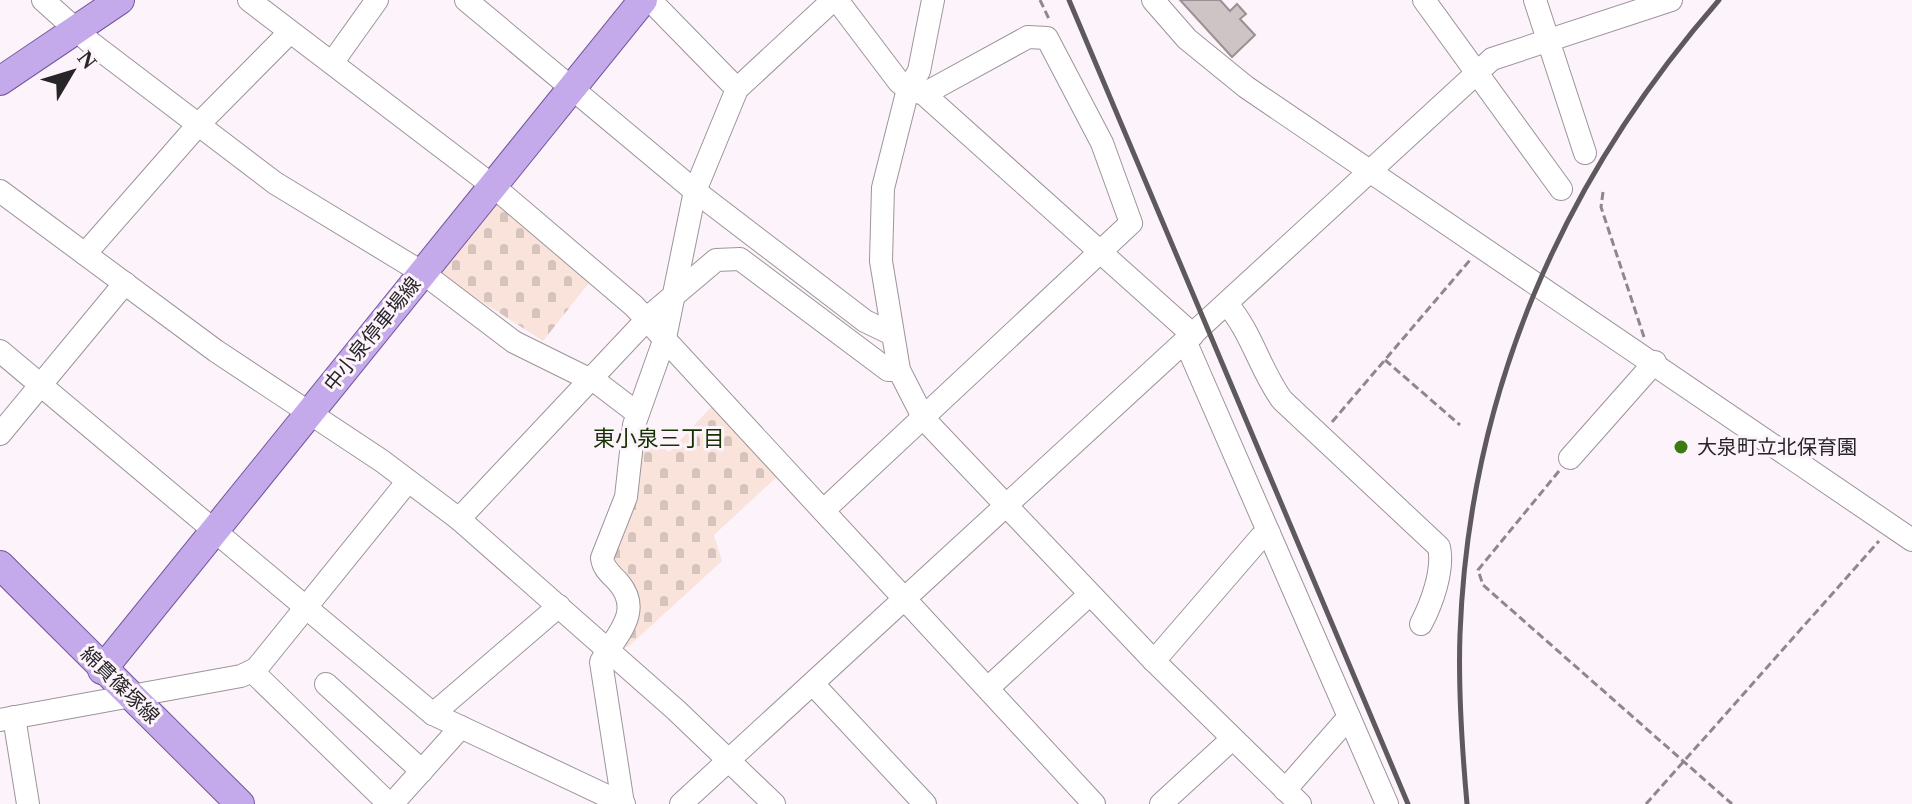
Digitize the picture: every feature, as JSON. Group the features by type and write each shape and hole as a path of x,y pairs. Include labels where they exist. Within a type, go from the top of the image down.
{"main road":[{"path":"0,81 120,0"},
{"name":"中小泉停車場線","path":"102,670 643,0"},
{"name":"綿貫篠塚線","path":"0,565 102,670 240,804"}],"street":[{"path":"43,0 275,183 423,273 514,342 590,379 637,413"},
{"path":"249,0 493,186 647,319 1094,804"},
{"path":"332,63 377,0"},
{"path":"466,0 695,191 865,321 890,333"},
{"path":"650,0 737,89"},
{"path":"623,804 601,662 622,632 629,609 625,591 604,567 602,558 626,497 637,413 665,338 695,191 737,89 835,0 916,92 1103,252 1190,339 1269,533 1387,804"},
{"path":"933,0 916,92 883,188 881,261 890,333 899,370 924,419 1089,595 1231,740 1293,797 1349,717"},
{"path":"1153,0 1187,39 1232,76 1912,540"},
{"path":"1424,0 1561,189"},
{"path":"1535,0 1585,153"},
{"path":"681,804 1492,59 1671,0"},
{"path":"85,254 198,125 290,32"},
{"path":"824,510 1103,252 1128,228 1131,218 1102,143 1047,38 1028,37 916,92"},
{"path":"0,191 216,351 459,519 730,760 774,804"},
{"path":"459,519 647,319 716,260 740,259 888,370 899,370"},
{"path":"0,434 125,283"},
{"path":"814,314 827,292"},
{"path":"1227,304 1246,328 1275,391 1439,547 1441,558 1434,589 1421,624"},
{"path":"0,351 212,532 433,714 623,804"},
{"path":"1570,458 1646,357"},
{"path":"28,804 7,718 133,697 241,676 252,671 272,653 408,481"},
{"path":"1154,661 1261,537 1269,533"},
{"path":"988,688 1089,595"},
{"path":"433,714 559,606"},
{"path":"252,671 391,804 461,727"},
{"path":"326,684 422,771"},
{"path":"813,684 925,804"},
{"path":"1161,804 1231,740"}],"path":[{"path":"1603,192 1601,207 1645,333 1646,357"},
{"path":"1320,436 1482,244"},
{"path":"1385,360 1460,425"},
{"path":"1570,458 1478,570 1478,576 1483,585 1582,675 1732,804"},
{"path":"1646,804 1892,526"}],"green space":[{"path":"496,205 506,206 592,279 543,341 440,275"},
{"path":"715,403 780,474 714,535 722,561 628,647 624,646 633,628 608,562 642,432 669,452"}],"building":[{"path":"1180,0 1220,0 1230,11 1237,4 1246,14 1240,19 1255,35 1232,57"}],"railway":[{"path":"1069,0 1408,804"},
{"path":"1467,804 1460,655 1467,545 1482,459 1505,375 1534,294 1570,216 1614,141 1663,69 1719,0"}],"place":[{"name":"大泉町立北保育園","path":"1681,447"}],"district":[{"name":"東小泉三丁目","path":"659,438"}]}
